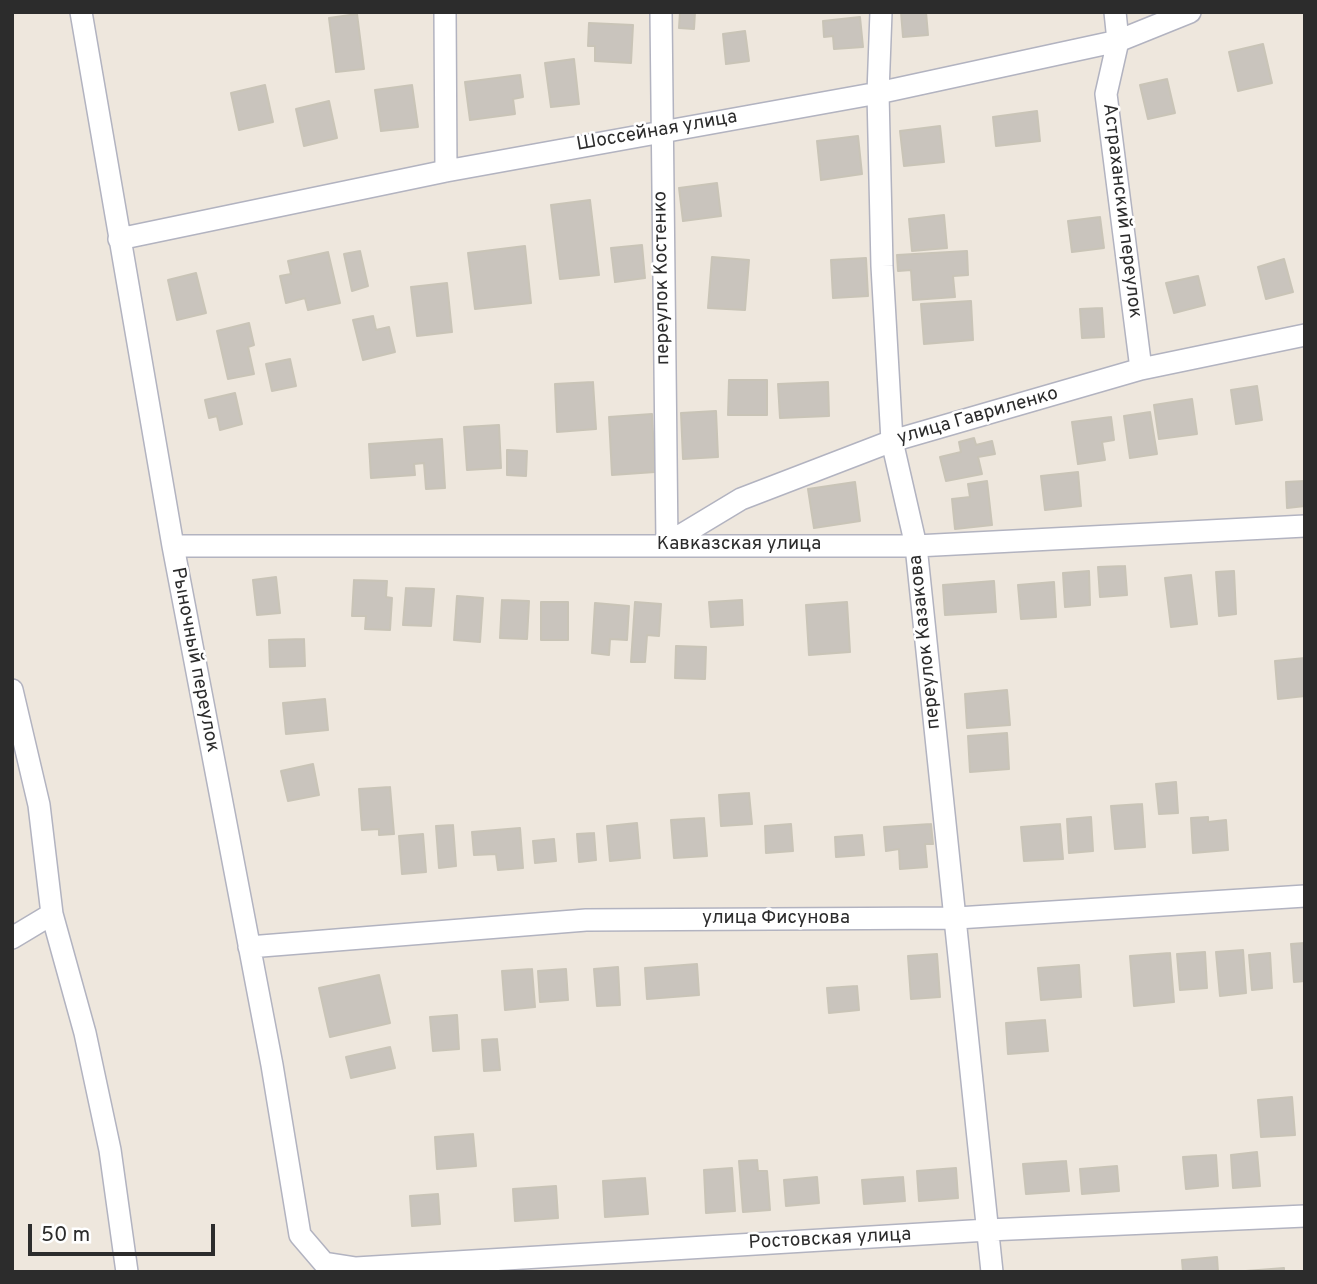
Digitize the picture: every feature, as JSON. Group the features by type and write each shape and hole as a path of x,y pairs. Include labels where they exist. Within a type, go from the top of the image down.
{"street":[{"name":"Рыночный переулок","path":"81,12 173,546 300,1235 324,1264 354,1270"},
{"path":"445,12 446,171"},
{"name":"переулок Костенко","path":"661,12 667,544"},
{"name":"переулок Казакова","path":"881,12 878,93 881,266 892,441 916,546 992,1272"},
{"name":"Астраханский переулок","path":"1115,12 1118,41 1106,94 1141,369"},
{"name":"Шоссейная улица","path":"119,239 446,171 878,93 1118,41 1190,12"},
{"name":"улица Гавриленко","path":"667,544 741,499 892,441 1141,369 1305,335"},
{"name":"Кавказская улица","path":"173,546 916,546 1305,526"},
{"path":"12,690 39,804 52,915 85,1033 110,1150 127,1272"},
{"name":"улица Фисунова","path":"249,947 586,920 957,918 1305,896"},
{"path":"12,938 52,915"},
{"name":"Ростовская улица","path":"354,1270 988,1230 1305,1216"}],"building":[{"path":"680,12 695,12 694,29 679,28"},
{"path":"901,12 926,12 928,35 903,37"},
{"path":"357,14 364,69 336,72 329,18"},
{"path":"860,17 863,47 834,49 833,36 824,37 823,21"},
{"path":"589,23 633,25 631,63 595,61 595,46 588,46"},
{"path":"745,31 749,61 726,64 723,34"},
{"path":"1263,44 1272,83 1238,91 1229,52"},
{"path":"574,59 579,104 551,107 545,63"},
{"path":"520,75 523,97 513,99 515,114 470,120 465,82"},
{"path":"1167,79 1175,113 1148,119 1140,85"},
{"path":"265,85 273,122 239,130 231,93"},
{"path":"412,85 418,127 381,131 375,90"},
{"path":"329,101 337,138 304,146 296,109"},
{"path":"1037,111 1040,141 996,146 993,117"},
{"path":"940,126 944,162 904,166 900,131"},
{"path":"858,136 862,174 821,180 817,141"},
{"path":"717,183 721,216 683,221 679,188"},
{"path":"590,200 599,275 560,279 551,205"},
{"path":"944,215 947,248 912,251 909,219"},
{"path":"1100,217 1104,248 1072,252 1068,221"},
{"path":"642,245 645,278 615,282 611,248"},
{"path":"525,246 531,303 475,309 468,253"},
{"path":"360,251 368,286 352,291 344,254"},
{"path":"967,251 968,275 953,276 955,297 913,300 911,270 898,271 897,255"},
{"path":"328,252 340,303 308,310 305,298 286,303 280,276 291,274 288,261"},
{"path":"712,257 749,260 745,310 708,308"},
{"path":"866,258 868,296 833,298 831,260"},
{"path":"1284,259 1293,292 1266,299 1258,267"},
{"path":"196,273 206,313 177,320 168,280"},
{"path":"1198,276 1205,305 1174,313 1166,283"},
{"path":"447,283 452,332 417,336 411,287"},
{"path":"971,301 973,340 924,344 921,304"},
{"path":"1102,308 1104,337 1082,338 1080,309"},
{"path":"373,316 376,330 389,327 395,352 363,360 353,320"},
{"path":"249,323 254,345 248,347 254,374 228,379 217,331"},
{"path":"290,359 296,386 272,391 266,364"},
{"path":"729,380 767,380 767,415 728,415"},
{"path":"593,382 596,429 557,432 555,384"},
{"path":"828,382 829,416 780,418 778,384"},
{"path":"1257,386 1262,420 1236,424 1231,390"},
{"path":"235,393 242,424 220,430 217,416 209,418 205,400"},
{"path":"1192,399 1197,434 1159,439 1154,405"},
{"path":"716,411 718,457 683,459 681,413"},
{"path":"1150,412 1157,454 1130,458 1124,416"},
{"path":"652,414 655,472 612,475 609,417"},
{"path":"1111,417 1114,440 1102,442 1105,460 1078,464 1072,422"},
{"path":"499,425 501,468 467,470 464,427"},
{"path":"974,438 976,445 992,441 995,454 978,457 982,474 946,481 940,457 961,452 959,442"},
{"path":"442,439 445,488 426,489 424,463 414,464 415,475 371,478 369,444"},
{"path":"507,450 527,451 526,476 507,475"},
{"path":"1078,472 1081,506 1045,510 1041,476"},
{"path":"987,481 992,525 955,529 952,499 970,497 968,484"},
{"path":"1305,481 1305,506 1287,508 1286,482"},
{"path":"855,482 860,521 814,528 808,489"},
{"path":"1125,566 1127,595 1100,597 1098,567"},
{"path":"1089,571 1090,605 1065,607 1063,573"},
{"path":"1234,571 1236,614 1219,616 1216,572"},
{"path":"1191,575 1197,624 1171,627 1165,578"},
{"path":"276,577 280,613 257,615 253,580"},
{"path":"354,580 387,581 386,597 392,598 390,630 365,629 366,616 352,616"},
{"path":"994,581 996,612 945,615 943,585"},
{"path":"1054,582 1056,617 1021,619 1018,585"},
{"path":"406,588 434,589 431,626 403,625"},
{"path":"457,596 483,598 480,642 454,640"},
{"path":"502,600 529,601 527,639 500,638"},
{"path":"742,600 743,625 711,627 709,602"},
{"path":"541,602 568,602 568,640 541,640"},
{"path":"635,602 661,604 659,636 647,635 645,662 631,662"},
{"path":"847,602 850,652 809,655 806,605"},
{"path":"595,603 629,606 627,640 610,639 609,655 592,653"},
{"path":"304,639 305,666 270,667 269,640"},
{"path":"676,646 706,647 705,679 675,678"},
{"path":"1305,658 1305,696 1278,699 1275,661"},
{"path":"1007,690 1010,725 967,728 965,694"},
{"path":"325,699 328,730 286,734 283,703"},
{"path":"1007,733 1009,769 970,772 968,736"},
{"path":"313,764 319,795 288,801 281,771"},
{"path":"1176,782 1178,813 1159,814 1156,784"},
{"path":"390,787 394,834 379,835 379,829 362,830 359,789"},
{"path":"749,793 752,824 721,826 719,795"},
{"path":"1142,804 1145,847 1115,849 1111,806"},
{"path":"1091,817 1093,851 1069,853 1067,819"},
{"path":"1208,817 1208,822 1226,820 1228,850 1193,853 1191,818"},
{"path":"704,818 707,856 674,858 671,820"},
{"path":"637,823 640,858 610,861 607,826"},
{"path":"791,824 793,851 766,853 765,826"},
{"path":"931,824 933,844 925,844 927,867 900,869 899,849 886,851 884,827"},
{"path":"1060,824 1063,859 1024,861 1021,827"},
{"path":"453,825 456,866 439,868 436,826"},
{"path":"520,828 523,868 498,870 496,854 474,855 472,832"},
{"path":"594,833 596,860 579,862 577,834"},
{"path":"423,834 426,872 402,874 399,836"},
{"path":"862,835 864,855 836,857 835,837"},
{"path":"554,839 556,861 535,863 533,841"},
{"path":"1305,943 1305,981 1294,982 1291,944"},
{"path":"1243,950 1246,993 1220,996 1216,952"},
{"path":"1205,952 1207,988 1180,990 1177,954"},
{"path":"1170,953 1174,1002 1134,1006 1130,956"},
{"path":"1270,953 1272,988 1252,990 1249,955"},
{"path":"937,954 940,997 911,999 908,956"},
{"path":"697,964 699,995 647,999 645,968"},
{"path":"1079,965 1081,997 1041,1000 1038,968"},
{"path":"618,967 620,1005 597,1006 594,969"},
{"path":"532,969 535,1007 505,1010 502,971"},
{"path":"566,969 568,1000 540,1002 538,971"},
{"path":"379,975 390,1023 330,1037 319,988"},
{"path":"857,986 859,1010 829,1013 827,988"},
{"path":"457,1015 459,1049 433,1051 430,1017"},
{"path":"1045,1020 1048,1051 1008,1054 1006,1023"},
{"path":"497,1039 500,1070 484,1071 482,1040"},
{"path":"390,1047 395,1068 351,1078 346,1057"},
{"path":"1292,1097 1295,1135 1261,1137 1258,1100"},
{"path":"473,1134 476,1166 437,1169 435,1137"},
{"path":"1257,1152 1260,1186 1233,1188 1231,1155"},
{"path":"1216,1155 1218,1186 1186,1189 1183,1157"},
{"path":"757,1160 758,1171 767,1171 770,1210 743,1212 739,1161"},
{"path":"1066,1161 1069,1191 1026,1194 1023,1164"},
{"path":"1117,1166 1119,1191 1082,1194 1080,1169"},
{"path":"732,1168 735,1211 706,1213 704,1170"},
{"path":"956,1168 958,1198 919,1201 917,1171"},
{"path":"817,1177 819,1203 786,1206 784,1180"},
{"path":"903,1177 905,1201 864,1204 862,1180"},
{"path":"645,1178 648,1214 605,1217 603,1181"},
{"path":"556,1186 558,1218 515,1221 513,1189"},
{"path":"438,1194 440,1224 412,1226 410,1196"},
{"path":"1217,1257 1218,1272 1183,1272 1182,1260"},
{"path":"1284,1268 1284,1272 1233,1272"}]}
